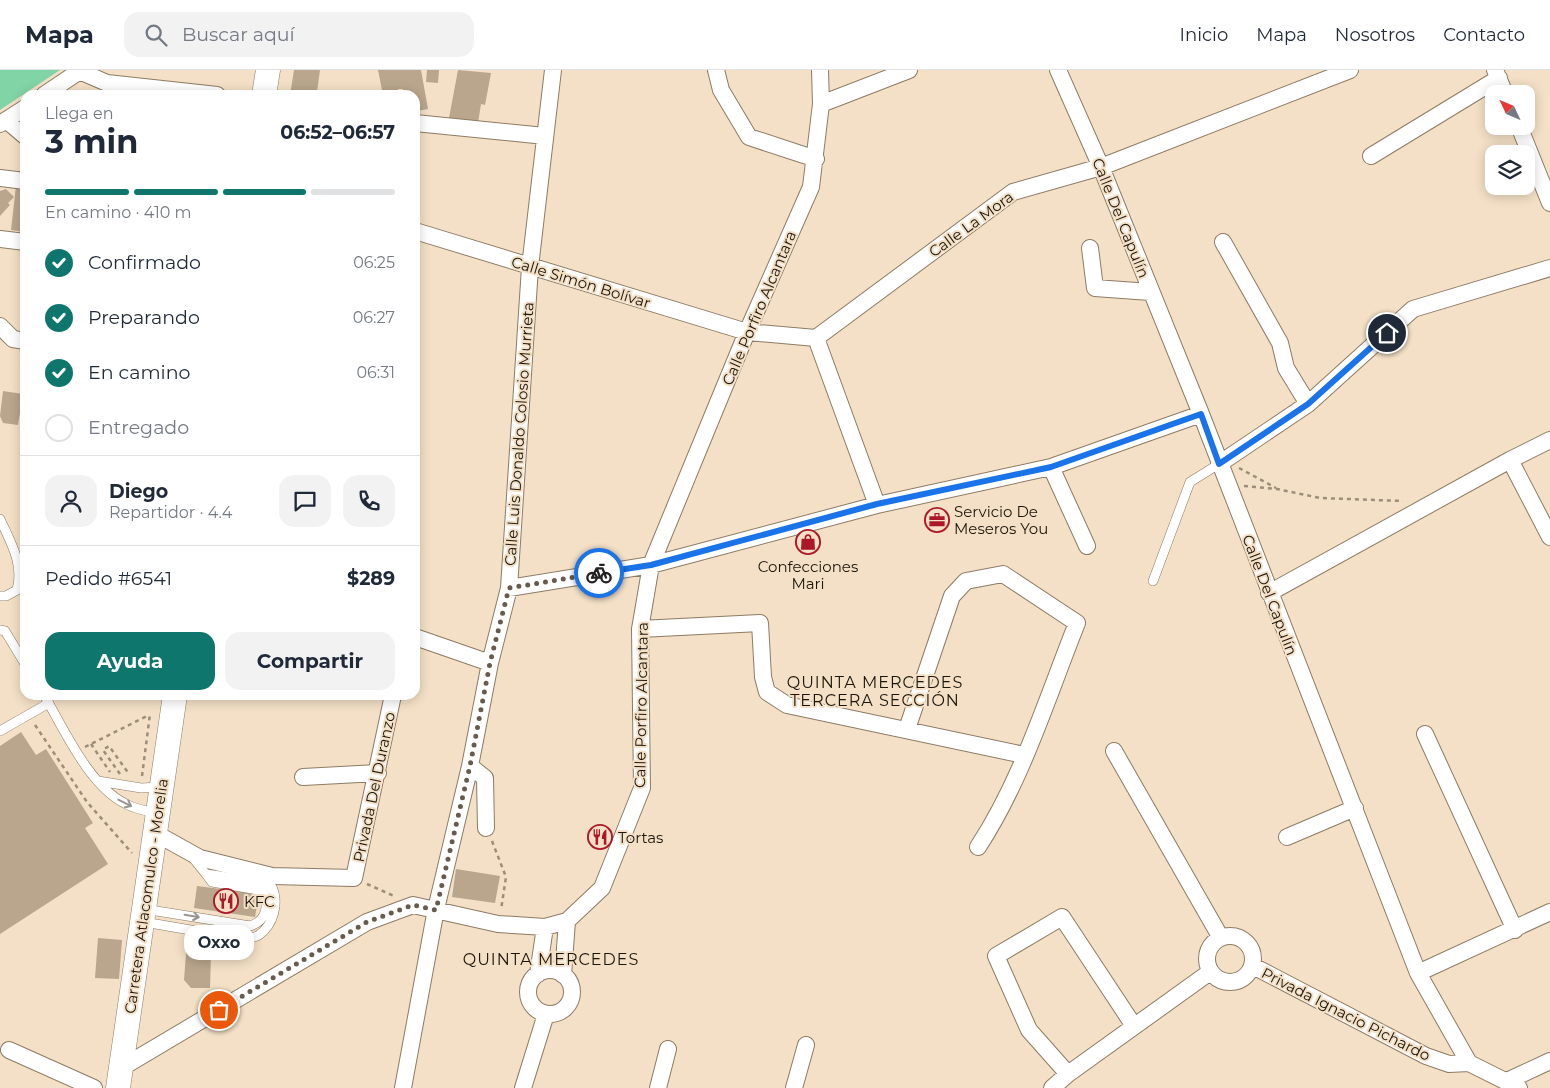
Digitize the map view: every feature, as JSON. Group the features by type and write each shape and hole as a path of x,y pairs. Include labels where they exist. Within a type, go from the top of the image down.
{"main road":[{"path":"265,90 268,70"},
{"name":"Carretera Atlacomulco - Morelia","path":"120,1078 174,700"}],"street":[{"name":"Calle Luis Donaldo Colosio Murrieta","path":"403,1088 436,910 470,766 490,663 509,588 530,267 553,70"},
{"path":"716,70 721,90 748,137 816,159"},
{"name":"Calle Porfiro Alcantara","path":"413,905 498,924 545,927 567,921 602,888 642,788 640,630 651,565 747,332 812,187 822,104 820,70"},
{"path":"822,104 908,70"},
{"name":"Calle Del Capulín","path":"1058,70 1101,167 1150,292 1222,461 1228,487 1418,973 1469,1063"},
{"name":"Calle La Mora","path":"816,338 1013,192 1101,167 1350,70"},
{"path":"52,90 80,71 107,83 177,90"},
{"path":"1372,156 1497,74"},
{"path":"20,111 3,122 20,133"},
{"path":"420,124 545,136"},
{"path":"1523,135 1550,203"},
{"path":"0,178 20,180"},
{"name":"Calle Simón Bolívar","path":"420,233 747,332"},
{"path":"0,239 20,241"},
{"path":"1222,242 1280,343 1286,368 1308,404"},
{"path":"1090,248 1095,288 1150,292"},
{"path":"1222,461 1308,404 1414,309 1550,268"},
{"path":"0,326 13,340 20,341"},
{"path":"747,332 816,338 877,504"},
{"path":"509,588 651,565 877,504 1051,467 1201,414"},
{"path":"1269,593 1510,460 1550,440"},
{"path":"1510,460 1550,537"},
{"path":"1051,467 1086,546"},
{"path":"908,729 952,596 966,581 1003,574 1077,624 995,821 978,847"},
{"path":"640,630 760,623 763,677 767,692 787,705 1024,755"},
{"path":"420,639 490,663"},
{"name":"Privada Del Duranzo","path":"354,878 378,773 392,700"},
{"path":"1425,734 1516,930"},
{"path":"1114,751 1221,938"},
{"path":"470,766 486,778 486,828"},
{"path":"303,777 378,773"},
{"path":"1287,837 1355,808"},
{"path":"156,823 188,852 200,858 272,876 354,878"},
{"path":"120,1078 367,922 413,905"},
{"path":"1418,973 1516,930 1550,912"},
{"path":"1068,1074 1029,1030 996,956 1062,917 1134,1026"},
{"path":"563,975 567,921"},
{"path":"538,974 551,970 563,975 569,982 572,992 570,1001 564,1009 555,1014 546,1014 536,1010 530,1002 529,986 538,974 545,927"},
{"path":"1236,937 1248,944 1252,951 1253,966 1249,973 1237,982 1222,982 1210,972 1206,960 1207,953 1215,941 1221,938 1236,937"},
{"name":"Privada Ignacio Pichardo","path":"1253,966 1426,1056 1449,1064 1469,1063"},
{"path":"1052,1088 1068,1074 1210,972"},
{"path":"523,1088 546,1014"},
{"path":"794,1088 806,1045"},
{"path":"658,1088 668,1049"},
{"path":"9,1050 94,1088"},
{"path":"1469,1063 1513,1085 1550,1061"}],"lane":[{"path":"1153,581 1190,482 1222,461"},
{"path":"0,519 17,556 20,577 17,590 6,596 0,596"},
{"path":"0,630 4,630 20,656"},
{"path":"0,731 28,714 45,700"},
{"path":"46,700 56,719 98,781 108,792 156,823"},
{"path":"98,781 141,788 161,787"},
{"path":"142,915 250,926 260,923 265,917 267,899 264,891 212,882 188,852"},
{"path":"142,915 243,939 258,936 271,923 276,898 272,887 261,882 206,874"}],"path":[{"path":"1222,461 1277,489"},
{"path":"1228,487 1246,486 1277,489 1320,498 1406,502 1419,510"},
{"path":"28,714 87,802 149,871"},
{"path":"96,742 138,720"},
{"path":"91,744 115,778 120,774 104,750 109,746 134,780"},
{"path":"486,828 506,877 498,924"},
{"path":"354,878 413,905"}],"green space":[{"path":"0,70 60,70 30,90 20,90 20,97 0,110"}],"building":[{"path":"294,70 320,70 317,90 291,90"},
{"path":"378,70 421,70 428,109 420,110 420,90 382,90"},
{"path":"427,70 439,70 438,83 426,82"},
{"path":"458,70 491,73 485,105 481,104 478,123 449,118"},
{"path":"16,186 20,186 20,231 11,230"},
{"path":"6,189 14,197 8,203 10,205 0,216 0,191"},
{"path":"3,391 20,394 18,425 3,423 0,416"},
{"path":"21,732 36,755 46,749 93,823 85,828 108,864 0,934 0,746"},
{"path":"456,869 500,876 495,903 452,897"},
{"name":"KFC","path":"197,886 259,894 255,917 194,908"},
{"path":"98,938 122,940 119,979 95,978"},
{"path":"186,953 211,954 210,988 191,988 184,980"}],"way so far":[{"path":"219,1010 367,922 413,905 436,910 470,766 490,663 509,588 599,573"}],"place":[{"name":"Servicio De Meseros You","path":"937,520"},
{"name":"Confecciones Mari","path":"808,542"},
{"name":"Tortas","path":"600,837"},
{"name":"KFC","path":"226,901"},
{"name":"Oxxo","path":"219,1010"}],"district":[{"name":"QUINTA MERCEDES TERCERA SECCIÓN","path":"875,691"},
{"name":"QUINTA MERCEDES","path":"551,959"}],"route":[{"path":"599,573 651,565 877,504 1051,467 1201,414 1219,464 1308,404 1387,333"}]}
